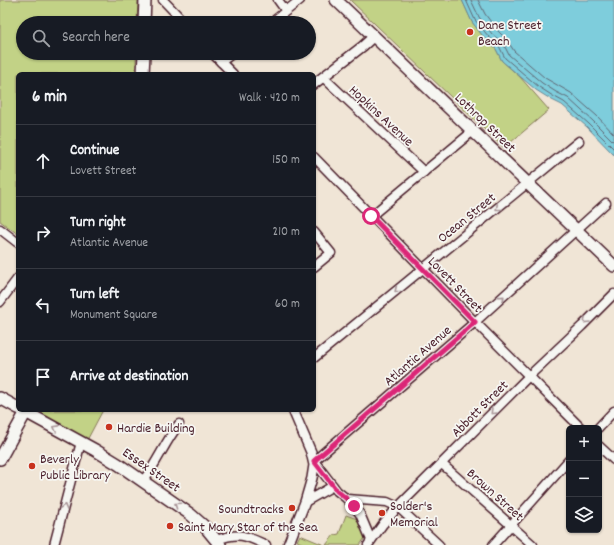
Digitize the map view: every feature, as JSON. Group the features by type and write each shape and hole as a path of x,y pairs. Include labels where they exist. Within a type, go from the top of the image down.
{"main road":[{"path":"144,16 145,0"},
{"name":"Lothrop Street","path":"336,0 614,266"},
{"path":"143,72 144,60"},
{"name":"Essex Street","path":"0,398 16,406"},
{"path":"0,459 22,412"},
{"name":"Essex Street","path":"27,412 108,457 199,521 218,543"}],"street":[{"path":"163,0 178,16"},
{"path":"278,0 286,11"},
{"path":"280,16 300,0"},
{"path":"316,82 374,36"},
{"path":"224,60 221,62 230,72"},
{"name":"Hopkins Avenue","path":"323,77 424,172"},
{"path":"371,216 473,131"},
{"name":"Ocean Street","path":"316,356 580,141"},
{"name":"Lovett Street","path":"316,159 578,425"},
{"name":"Atlantic Avenue","path":"314,461 475,322 577,231 606,203"},
{"path":"0,229 16,241"},
{"path":"316,234 331,253 316,265"},
{"path":"0,302 16,281"},
{"name":"Abbott Street","path":"370,542 398,507 529,376 614,294"},
{"path":"601,425 614,411"},
{"path":"294,412 314,461 333,486 354,506 360,514 370,542"},
{"path":"143,481 155,463 167,440 179,424"},
{"path":"54,545 82,442"},
{"path":"602,449 614,460"},
{"path":"288,545 305,502 312,478 314,461"},
{"path":"493,545 568,461"},
{"name":"Brown Street","path":"442,464 533,545"},
{"path":"305,502 333,486"},
{"path":"347,499 387,502 393,504 439,545"},
{"path":"218,543 228,536 235,535 250,537 266,545"}],"green space":[{"path":"0,0 138,0 137,16 16,16 16,60 136,60 136,72 16,72 16,233 0,221"},
{"path":"350,0 462,0 472,22 486,40 496,49 502,61 520,77 549,110 504,148"},
{"path":"32,412 102,412 85,444"},
{"path":"346,515 360,520 367,535 360,545 326,545 334,535 339,534"},
{"path":"300,535 324,545 306,545 297,541"}],"water":[{"path":"462,0 614,0 614,155 587,127 562,105 536,90 502,61 496,49 486,40 472,22"}],"place":[{"name":"Dane Street Beach","path":"470,32"},
{"name":"Hardie Building","path":"109,427"},
{"name":"Beverly Public Library","path":"32,466"},
{"name":"Soundtracks","path":"292,508"},
{"name":"Solder's Memorial","path":"382,513"},
{"name":"Saint Mary Star of the Sea","path":"170,526"}],"route":[{"path":"354,506 337,491 314,461 475,322 371,216"}]}
